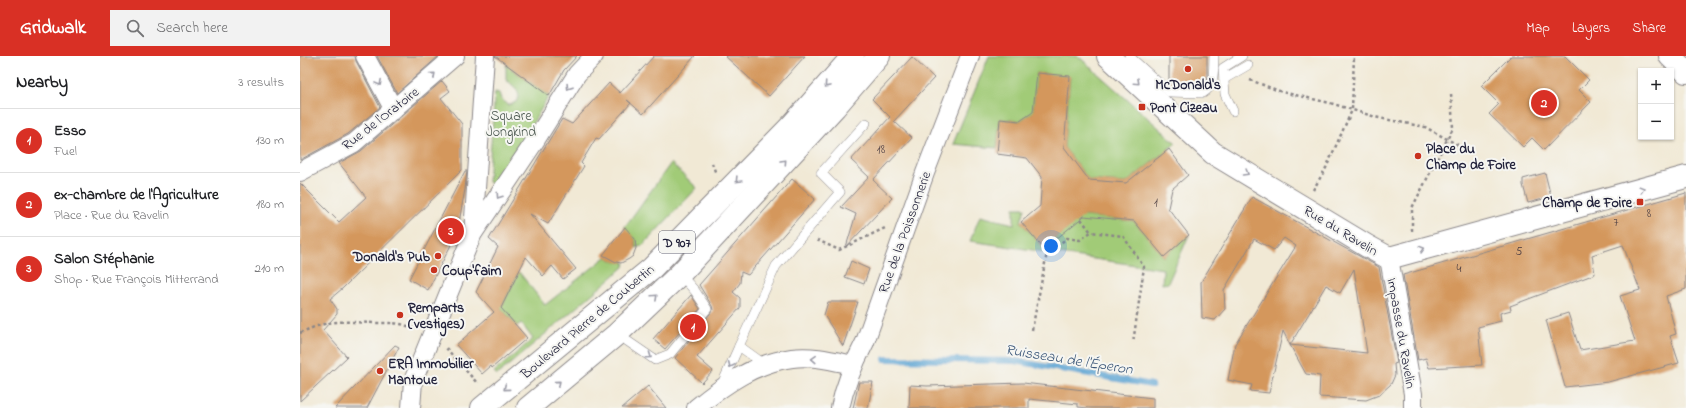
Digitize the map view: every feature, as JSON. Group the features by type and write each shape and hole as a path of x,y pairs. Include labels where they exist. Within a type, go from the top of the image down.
{"main road":[{"name":"Boulevard Pierre de Coubertin","path":"482,408 652,268 792,125 852,56"},
{"name":"Boulevard Pierre de Coubertin","path":"528,408 617,334 680,274 835,107 879,56"},
{"name":"Rue du Ravelin","path":"1108,56 1213,153 1389,258 1686,177"},
{"path":"1670,56 1686,72"}],"street":[{"path":"365,56 394,110"},
{"name":"Rue de l'Oratoire","path":"300,172 354,143 456,56"},
{"path":"474,233 485,56"},
{"path":"411,408 413,381 429,338 474,233 577,74 594,56"},
{"name":"Rue de la Poissonnerie","path":"840,408 853,365 865,342 970,56"},
{"name":"Impasse du Ravelin","path":"1389,258 1413,401"},
{"path":"696,408 721,387 764,364 794,358 829,360 853,365"}],"lane":[{"path":"1129,56 1169,92 1203,94 1212,84 1214,56"},
{"path":"1233,110 1225,94 1223,68 1242,56"},
{"path":"1224,79 1248,65"},
{"path":"721,387 776,266 840,192 821,173 866,123"},
{"path":"617,334 655,360 670,354 706,309 695,291 680,274"},
{"path":"739,346 764,364"}],"path":[{"path":"1313,191 1326,168 1352,110 1354,56"},
{"path":"1248,80 1282,92 1330,103 1379,118 1425,127 1470,151"},
{"path":"1413,252 1412,208 1453,128 1451,94"},
{"path":"803,234 839,250 911,215"},
{"path":"1081,219 1091,232"},
{"path":"1032,330 1047,253 1066,238 1080,240 1091,232 1123,236 1144,267 1133,343"},
{"path":"1054,241 1057,246"},
{"path":"300,333 319,324 342,321 406,325 445,347 477,383 481,380"}],"green space":[{"path":"989,56 1078,56 1176,143 1126,183 1089,180 1064,147 1070,77 1037,73 1033,112 1020,121 1000,119 997,148 953,144"},
{"name":"Square Jongkind","path":"506,65 549,96 496,185 488,182 495,92 499,93 501,99 508,105 516,102 519,95 517,90 506,80"},
{"path":"671,163 697,188 643,245 636,248 635,239 624,228"},
{"path":"1014,208 1025,208 1021,222 1044,249 1083,216 1134,221 1164,257 1189,235 1168,283 1162,284 1163,269 970,241 980,216 1014,224"},
{"path":"606,257 616,262 625,262 624,267 497,375 494,372 533,339 521,323 517,326 500,307 503,304 519,272 545,305"}],"building":[{"path":"300,56 355,56 356,61 380,107 348,134 300,160"},
{"path":"377,56 439,56 397,93"},
{"path":"495,56 577,56 564,70 549,96"},
{"path":"654,56 695,56 643,114 631,103 599,139 596,138 581,163 584,166 548,224 530,214 576,269 563,279 552,266 543,276 526,257 501,308 527,338 492,368 491,366 482,374 456,345 494,312 476,292 498,247 489,239 562,119 572,124 609,83 620,93"},
{"path":"725,56 805,56 769,96"},
{"name":"McDonald's","path":"1169,56 1207,56 1207,78 1205,83 1195,83 1191,87 1187,87 1185,83 1169,83"},
{"path":"1511,56 1565,56 1589,80 1579,90 1591,102 1544,150 1532,138 1523,147 1489,114 1499,104 1481,86"},
{"path":"912,57 934,78 894,121 912,138 873,180 892,198 846,247 856,214 841,207 869,177 851,160 890,117 872,99"},
{"path":"1037,73 1070,76 1064,147 1089,180 1126,183 1169,149 1188,175 1172,189 1168,208 1189,235 1164,257 1134,221 1084,216 1044,249 1021,222 1040,206 1042,177 1027,158 997,154 1000,119 1020,121 1033,112"},
{"path":"442,81 450,91 441,98 462,124 462,170 343,288 330,299 337,309 337,314 323,330 347,357 300,401 300,183 339,222 366,197 339,163 361,151"},
{"path":"465,171 467,171 465,189 458,228 428,290 409,279"},
{"path":"1545,173 1551,197 1528,203 1523,185 1523,179"},
{"path":"792,179 815,199 748,275 741,272 740,283 733,292 740,298 740,308 697,357 713,371 702,383 675,358 713,310 699,285"},
{"path":"1686,193 1686,289 1666,296 1676,334 1670,336 1679,363 1608,382 1565,387 1546,320 1568,313 1580,350 1635,341 1620,296 1640,290 1623,245 1592,255 1595,274 1510,306 1511,310 1500,313 1501,321 1478,327 1482,365 1429,368 1426,358 1418,360 1403,275"},
{"path":"1252,197 1379,267 1397,363 1394,364 1395,375 1391,384 1379,395 1366,400 1319,397 1320,376 1306,374 1290,345 1283,331 1269,393 1250,391 1252,385 1228,380 1235,344 1296,246 1284,238 1274,250 1254,239 1224,290 1225,309 1215,320 1202,318 1201,282","holes":["1354,269 1367,353 1290,345 1326,285 1340,293"]},
{"path":"625,227 635,239 636,248 633,256 621,263 603,255"},
{"path":"851,261 869,269 864,284 845,277"},
{"path":"691,295 700,309 665,349 653,339"},
{"path":"828,302 858,302 843,346 824,315"},
{"path":"395,345 399,347 367,408 335,408"},
{"path":"859,382 873,382 868,408 853,408"},
{"path":"1023,383 1153,398 1153,408 1088,408 1078,407 1078,404 1029,399 1029,408 909,408 910,385 927,386"},
{"path":"648,386 666,408 622,408"}],"waterway":[{"name":"Ruisseau de l'Éperon","path":"885,359 1015,361 1152,385"}],"place":[{"name":"McDonald's","path":"1188,69"},
{"name":"ex-chambre de l'Agriculture","path":"1544,103"},
{"name":"Pont Cizeau","path":"1142,107"},
{"name":"Place du Champ de Foire","path":"1418,156"},
{"name":"Champ de Foire","path":"1640,202"},
{"name":"Salon Stéphanie","path":"451,231"},
{"name":"Donald's Pub","path":"438,256"},
{"name":"Coup'faim","path":"434,270"},
{"name":"Remparts (vestiges)","path":"400,315"},
{"name":"Esso","path":"693,327"},
{"name":"ERA Immobilier Mantoue","path":"380,371"}]}
